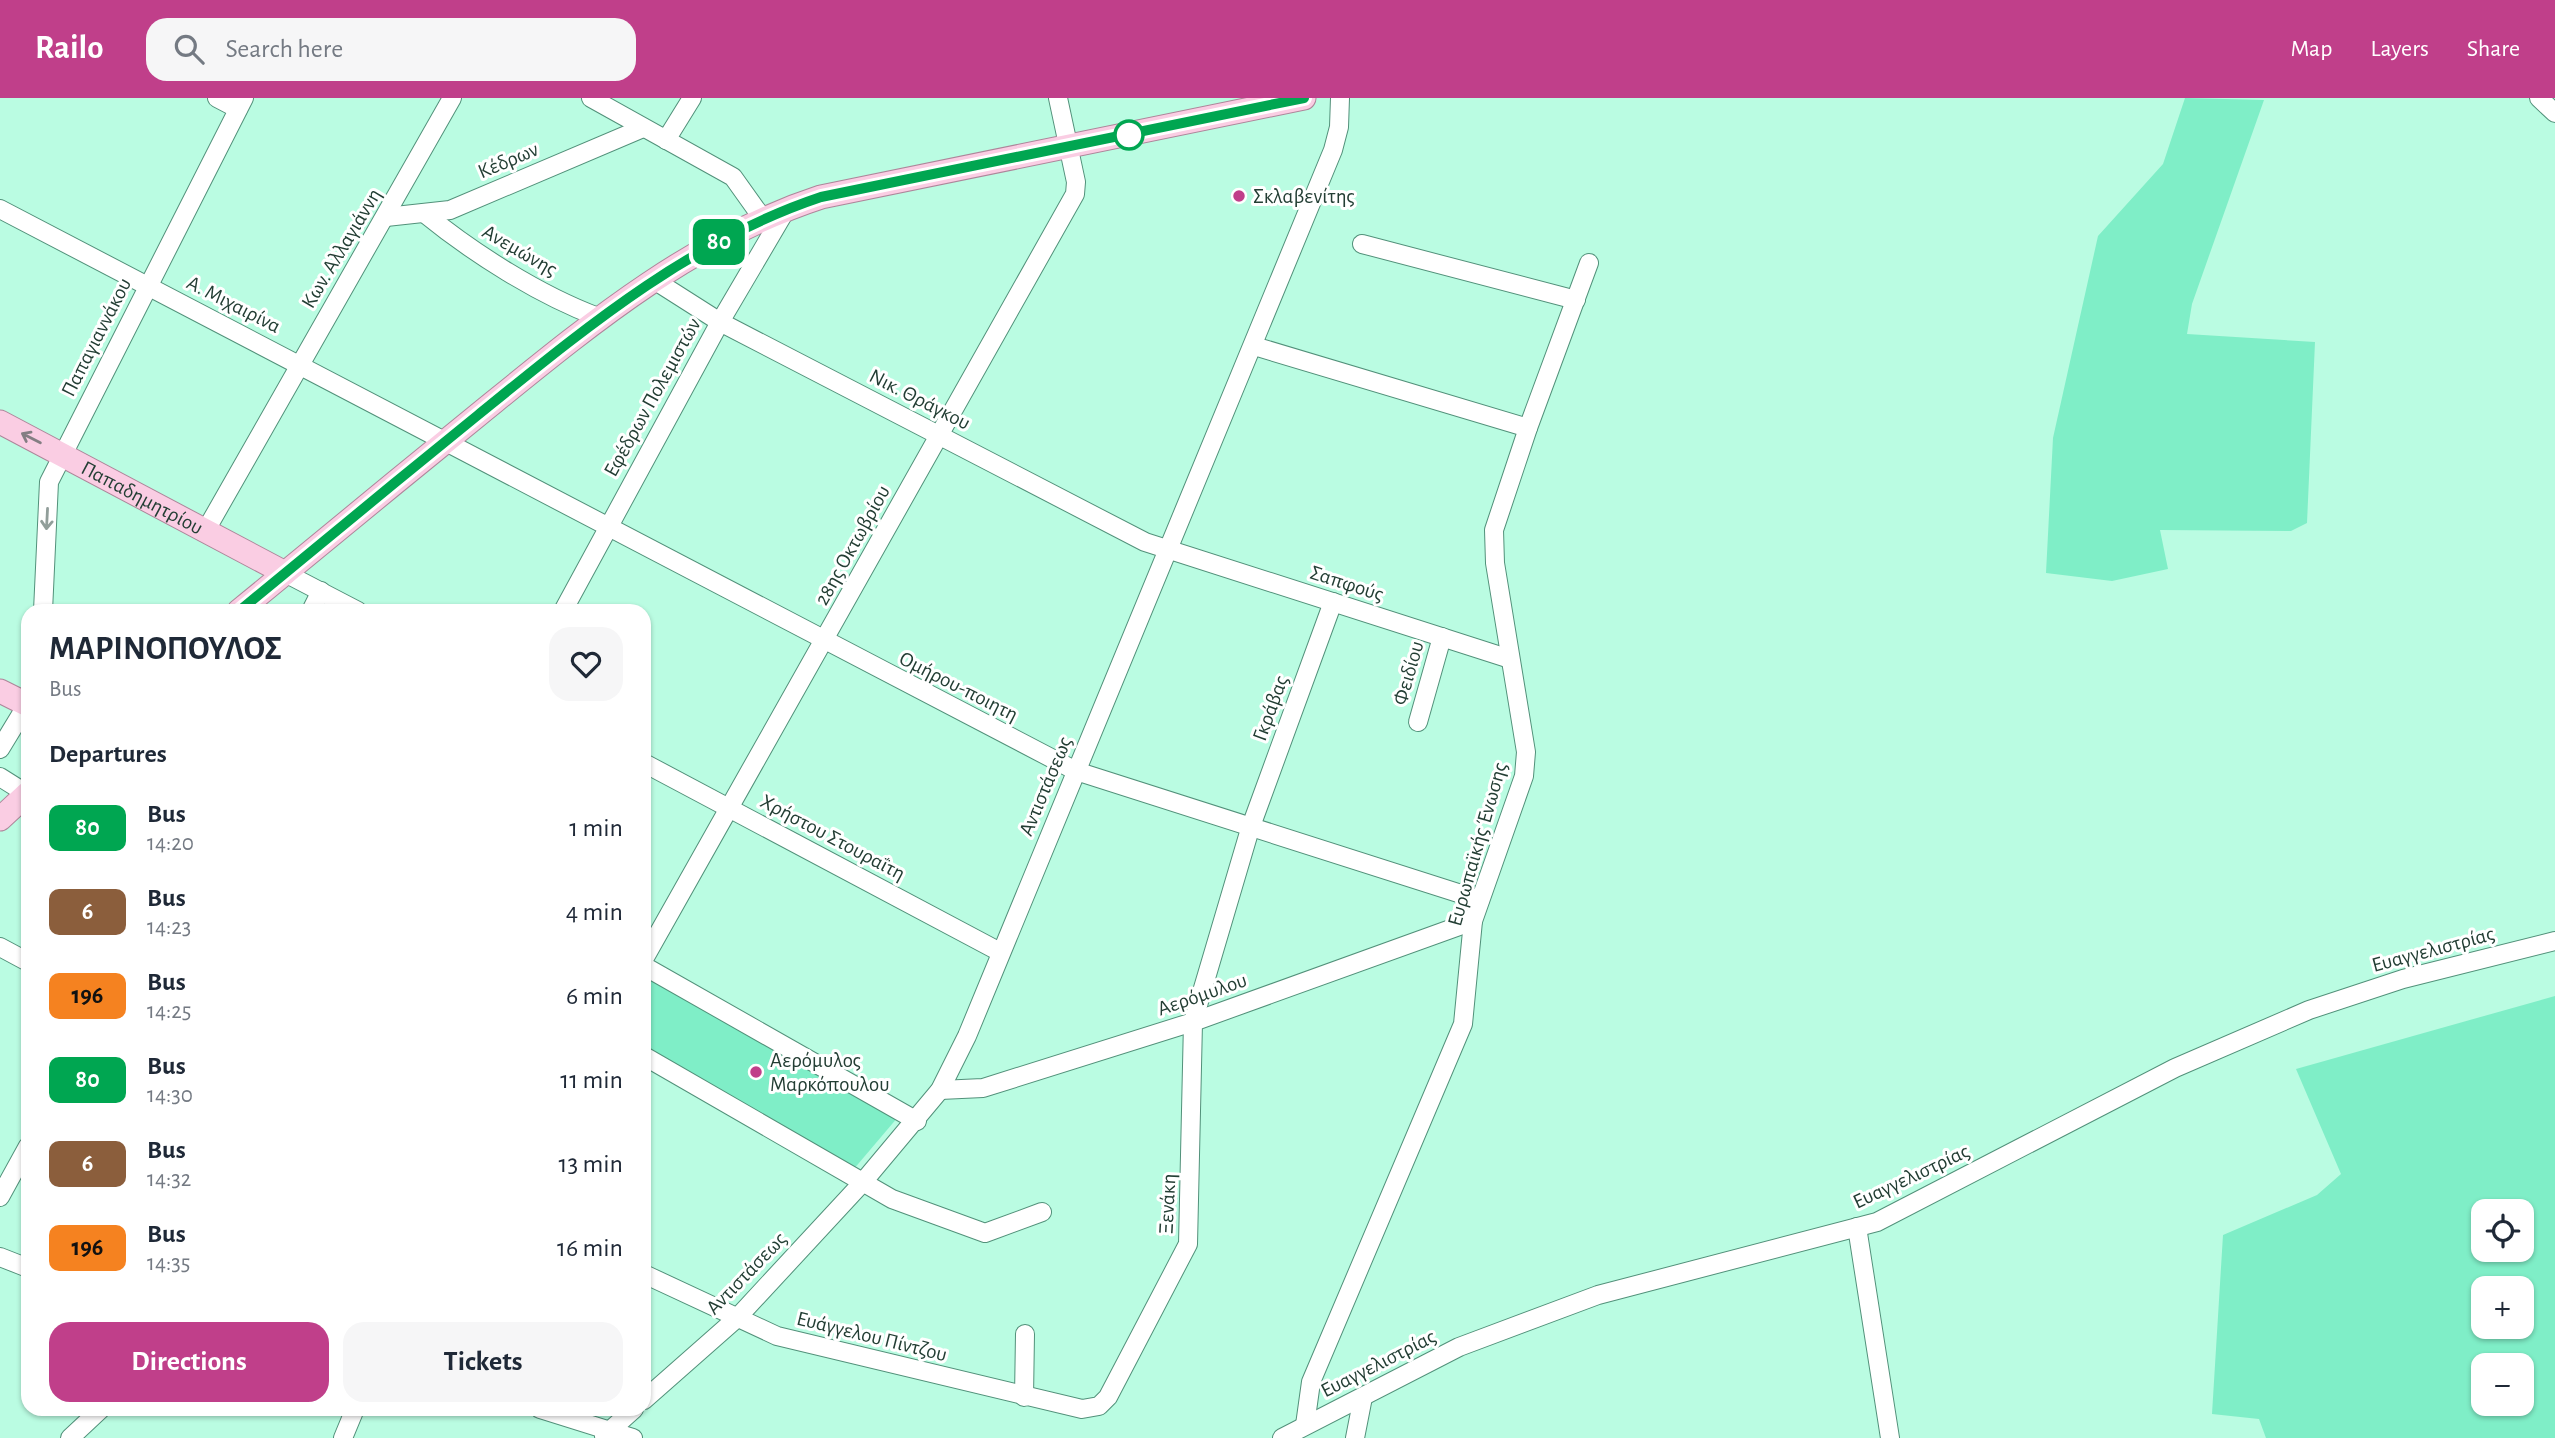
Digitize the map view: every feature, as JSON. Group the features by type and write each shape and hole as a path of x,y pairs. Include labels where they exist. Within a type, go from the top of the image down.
{"main road":[{"path":"247,604 598,317 689,258 763,219 821,197 1304,98"},
{"name":"Παπαδημητρίου","path":"0,422 285,573"},
{"path":"0,691 21,701"},
{"path":"0,819 21,800"}],"street":[{"path":"217,98 241,103"},
{"name":"Κων. Αλλαγιάννη","path":"206,530 298,363 387,217 452,98"},
{"path":"591,98 733,177 763,219"},
{"path":"666,141 692,98"},
{"name":"28ης Οκτωβρίου","path":"651,947 1075,194 1076,187 1058,98"},
{"name":"Αντιστάσεως","path":"651,1394 737,1318 863,1182 917,1121 940,1090 1170,549 1334,150 1339,127 1340,98"},
{"path":"2539,98 2555,113"},
{"name":"Παπαγιαννάκου","path":"43,604 49,482 241,103"},
{"name":"Κέδρων","path":"387,217 450,210 643,128"},
{"name":"Εφέδρων Πολεμιστών","path":"567,604 720,322 788,208"},
{"name":"Α. Μιχαιρίνα","path":"0,209 447,441"},
{"name":"Ανεμώνης","path":"424,213 475,252 579,310 598,317"},
{"path":"1362,244 1577,300"},
{"name":"Ευρωπαϊκής Ένωσης","path":"1305,1426 1311,1382 1462,1024 1473,921 1524,776 1525,752 1493,544 1494,530 1528,428 1589,263"},
{"name":"Νικ. Θράγκου","path":"654,280 720,322 1128,535 1170,549"},
{"path":"1254,346 1528,428"},
{"name":"Ομήρου-ποιητη","path":"447,441 823,642 1076,771 1480,901"},
{"name":"Σαπφούς","path":"1170,549 1510,659"},
{"path":"285,573 344,604"},
{"path":"314,604 321,592"},
{"name":"Γκράβας","path":"1193,1022 1250,829 1333,602"},
{"name":"Φειδίου","path":"1418,722 1442,637"},
{"path":"0,749 21,715"},
{"name":"Χρήστου Στουραΐτη","path":"651,767 1000,952"},
{"path":"0,777 21,790"},
{"name":"Αερόμυλου","path":"940,1090 983,1088 1193,1022 1473,921"},
{"name":"Ευαγγελιστρίας","path":"1282,1438 1459,1347 1598,1295 1877,1222 2175,1068 2309,1010 2403,979 2555,941"},
{"path":"0,947 21,958"},
{"path":"651,970 917,1121"},
{"name":"Ξενάκη","path":"1099,1406 1108,1397 1188,1244 1193,1022"},
{"path":"651,1060 892,1199 985,1233 1042,1212"},
{"path":"0,1197 21,1159"},
{"path":"1857,1227 1890,1438"},
{"path":"0,1257 21,1265"},
{"name":"Ευάγγελου Πίντζου","path":"651,1277 777,1336 1024,1397 1083,1409 1099,1406"},
{"path":"1024,1397 1025,1334"},
{"path":"1355,1438 1363,1397"},
{"path":"70,1438 94,1416"},
{"path":"343,1438 352,1416"},
{"path":"558,1416 605,1434 633,1438"},
{"path":"605,1434 626,1416"}],"green space":[{"path":"2185,98 2264,100 2192,304 2187,334 2315,342 2307,523 2291,531 2160,530 2168,569 2112,581 2046,573 2053,438 2098,236 2163,164"},
{"path":"651,976 898,1117 853,1170 651,1053"},
{"path":"2555,996 2555,1438 2266,1438 2259,1419 2212,1414 2223,1235 2317,1195 2341,1174 2296,1069"}],"bus line":[{"name":"80","path":"248,604 598,317 689,258 763,219 821,197 1304,98"}],"place":[{"name":"Σκλαβενίτης","path":"1239,196"},
{"name":"Αερόμυλος Μαρκόπουλου","path":"756,1072"}]}
